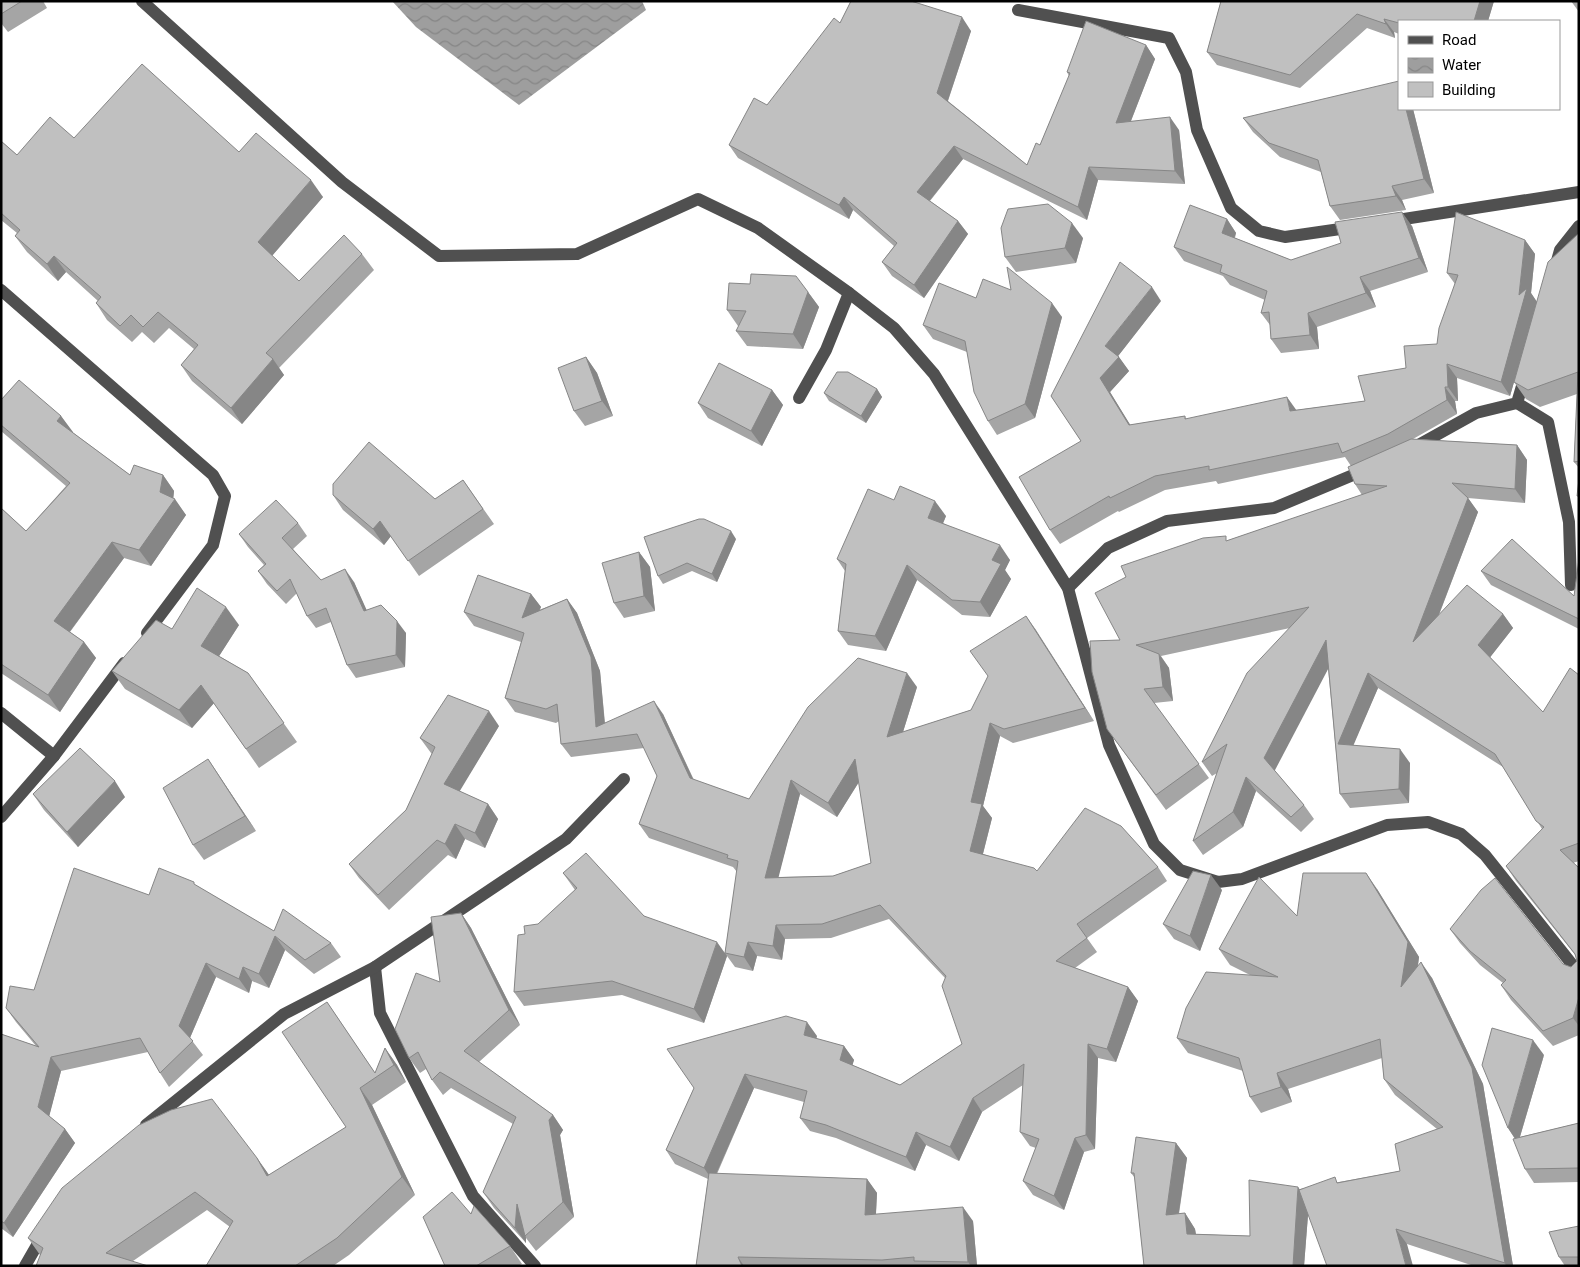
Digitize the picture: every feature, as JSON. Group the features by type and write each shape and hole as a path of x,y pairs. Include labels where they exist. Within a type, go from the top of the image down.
{"street":[{"path":"142,1 342,182 439,256 577,254 698,199 758,228 849,293 894,328 934,374 1068,588 1109,745 1154,844 1180,870 1218,882 1242,879 1388,825 1428,822 1460,834 1485,854 1579,973"},
{"path":"1018,10 1169,38 1186,72 1196,130 1231,208 1259,231 1285,237 1579,192"},
{"path":"1552,278 1560,250 1579,226"},
{"path":"1,290 213,474 225,496 213,545 54,756 1,817"},
{"path":"799,398 826,350 849,293"},
{"path":"1517,403 1528,365"},
{"path":"1401,455 1476,412 1517,403 1548,422 1569,522 1571,585"},
{"path":"1068,588 1108,548 1167,521 1274,508 1374,466"},
{"path":"1,713 54,756"},
{"path":"133,1136 284,1014 375,967 566,839 624,779"},
{"path":"375,967 380,1013 473,1196 535,1266"},
{"path":"25,1266 38,1242 54,1219"}],"water":[{"path":"392,1 642,1 646,10 519,105 416,27"}],"building":[{"path":"1,1 22,1 1,14"},
{"path":"851,1 911,1 962,17 937,93 1027,165 1036,143 1040,145 1070,73 1067,72 1086,21 1146,45 1116,123 1170,117 1175,171 1089,167 1078,207 954,146 917,192 958,221 914,285 882,262 897,243 844,197 839,205 729,145 754,98 767,105 834,18 840,23"},
{"path":"1221,1 1480,1 1474,20 1398,20 1398,23 1384,19 1386,24 1357,14 1290,75 1207,52"},
{"path":"142,64 239,152 256,133 311,180 258,242 299,281 344,235 362,254 266,353 273,359 231,408 181,365 198,345 158,312 143,327 131,315 120,326 96,303 101,297 54,256 47,264 15,236 20,230 1,213 1,141 17,155 50,117 74,138"},
{"path":"1398,81 1398,110 1406,110 1424,179 1392,186 1396,196 1330,206 1318,160 1269,143 1243,118"},
{"path":"1048,204 1072,223 1065,248 1005,257 1001,228 1008,209"},
{"path":"1190,205 1227,219 1222,233 1291,260 1341,243 1335,222 1402,212 1419,258 1360,277 1366,293 1308,313 1310,335 1271,339 1269,312 1261,313 1267,291 1220,272 1222,265 1174,247"},
{"path":"1456,212 1525,240 1519,295 1527,288 1501,382 1447,364 1448,387 1445,387 1447,400 1388,434 1342,453 1338,443 1209,470 1209,466 1155,476 1110,498 1109,496 1050,530 1019,477 1081,441 1051,396 1120,262 1152,287 1105,346 1119,357 1100,378 1129,425 1185,416 1185,419 1287,397 1290,411 1365,401 1358,376 1406,368 1404,346 1437,344 1439,328 1458,275 1447,273"},
{"path":"1579,233 1579,461 1574,462 1578,372 1528,390 1514,382 1548,262"},
{"path":"1007,267 1052,303 1025,404 988,421 974,392 965,341 923,325 939,283 976,298 983,279 1011,290"},
{"path":"751,274 796,276 808,292 793,334 736,331 746,311 727,310 729,283 750,284"},
{"path":"586,357 602,401 574,411 558,368"},
{"path":"719,363 772,390 751,431 698,403"},
{"path":"837,372 848,372 877,389 861,416 824,393"},
{"path":"19,380 61,416 57,421 130,475 134,465 163,475 160,492 175,499 139,550 112,542 54,621 84,642 48,695 1,664 1,508 26,531 70,483 1,425 1,400"},
{"path":"1411,439 1517,445 1515,489 1452,483 1468,498 1413,642 1467,585 1503,614 1478,645 1543,712 1570,668 1579,675 1579,843 1560,850 1579,868 1579,997 1573,1018 1543,1031 1501,985 1506,980 1470,951 1450,929 1481,890 1495,878 1563,964 1571,967 1577,961 1575,954 1506,866 1544,827 1536,821 1495,754 1368,673 1338,744 1400,749 1399,789 1340,794 1326,640 1264,758 1304,805 1291,817 1246,777 1233,812 1193,841 1227,744 1202,762 1247,673 1309,607 1136,645 1159,654 1163,687 1144,689 1199,764 1156,795 1107,729 1092,672 1090,641 1120,640 1095,593 1126,577 1121,566 1203,538 1226,536 1226,541 1387,486 1355,484 1348,467"},
{"path":"369,442 435,499 463,480 483,509 408,561 380,521 373,529 333,495 333,484"},
{"path":"1579,479 1579,496 1577,496"},
{"path":"900,486 935,501 928,518 1000,545 992,560 1001,564 980,602 952,600 907,565 875,636 838,631 846,564 837,559 868,489 894,500"},
{"path":"276,500 298,523 282,538 321,580 345,569 364,611 381,605 397,621 396,655 347,665 326,608 307,616 290,579 277,591 258,571 266,564 239,534"},
{"path":"704,519 731,531 712,574 687,563 658,576 644,537"},
{"path":"1512,539 1574,596 1579,559 1579,619 1481,571"},
{"path":"639,552 644,596 614,603 602,563"},
{"path":"478,575 531,594 522,618 567,599 591,657 596,727 654,701 690,778 749,799 808,707 858,658 907,673 887,737 971,710 988,676 970,651 1026,616 1085,708 1004,729 990,723 971,802 982,804 970,851 1034,868 1037,871 1085,808 1121,826 1158,867 1077,924 1087,938 1056,961 1128,987 1107,1049 1088,1044 1086,1135 1075,1138 1054,1196 1023,1181 1039,1139 1020,1132 1024,1064 973,1098 950,1147 916,1132 906,1157 826,1125 800,1118 807,1091 745,1074 704,1168 666,1150 694,1088 667,1049 786,1016 807,1022 804,1035 844,1046 840,1060 900,1085 962,1044 942,986 946,976 880,905 822,924 776,925 773,946 748,942 744,957 725,953 738,861 727,858 728,855 639,824 657,776 637,734 561,744 557,704 546,709 505,698 524,633 464,612","holes":["855,759 871,863 833,876 765,878 791,780 828,803"]},
{"path":"197,588 226,607 201,646 248,673 284,723 246,749 201,685 179,710 112,671 156,620 172,629"},
{"path":"448,695 489,711 444,784 488,804 475,833 455,824 445,844 437,840 378,895 349,864 406,810 435,747 420,738"},
{"path":"80,748 115,781 67,832 33,794"},
{"path":"208,759 245,816 193,845 163,788"},
{"path":"586,853 644,916 717,942 694,1009 612,981 514,992 518,935 525,934 524,926 538,924 577,888 563,873"},
{"path":"74,868 149,895 159,868 194,882 194,884 274,931 283,909 331,943 305,960 275,936 259,974 243,967 239,979 206,963 179,1026 193,1041 160,1073 140,1038 51,1057 38,1107 65,1129 4,1223 1,1221 1,1034 39,1047 6,1008 10,986 34,990"},
{"path":"1193,871 1211,875 1190,936 1163,924"},
{"path":"1303,873 1366,873 1408,942 1401,987 1421,962 1472,1068 1505,1263 1396,1229 1406,1266 1327,1266 1299,1190 1335,1177 1337,1183 1400,1171 1395,1144 1443,1127 1384,1079 1380,1039 1277,1073 1281,1087 1250,1097 1239,1058 1177,1038 1186,1008 1206,972 1278,977 1219,949 1259,877 1297,916"},
{"path":"461,913 509,1010 464,1051 553,1115 549,1120 563,1202 525,1236 517,1204 515,1228 483,1192 516,1117 440,1072 432,1080 418,1052 409,1058 395,1029 416,973 440,982 431,917"},
{"path":"327,1002 375,1073 385,1048 394,1065 360,1088 402,1177 337,1238 295,1266 206,1266 233,1221 195,1192 106,1253 148,1266 36,1266 43,1248 28,1238 62,1188 139,1125 171,1110 212,1099 257,1158 267,1176 346,1127 282,1032"},
{"path":"1492,1028 1533,1040 1508,1128 1482,1065"},
{"path":"1579,1123 1579,1168 1525,1169 1513,1139"},
{"path":"1136,1137 1176,1143 1166,1215 1185,1213 1187,1234 1250,1236 1249,1180 1298,1187 1293,1266 1144,1266 1134,1173 1131,1173"},
{"path":"709,1173 867,1179 865,1215 963,1207 968,1262 914,1261 914,1257 882,1260 738,1257 742,1266 696,1266"},
{"path":"452,1192 471,1214 474,1206 510,1246 476,1266 445,1266 423,1217"},
{"path":"1579,1226 1579,1257 1559,1257 1549,1232"}]}
